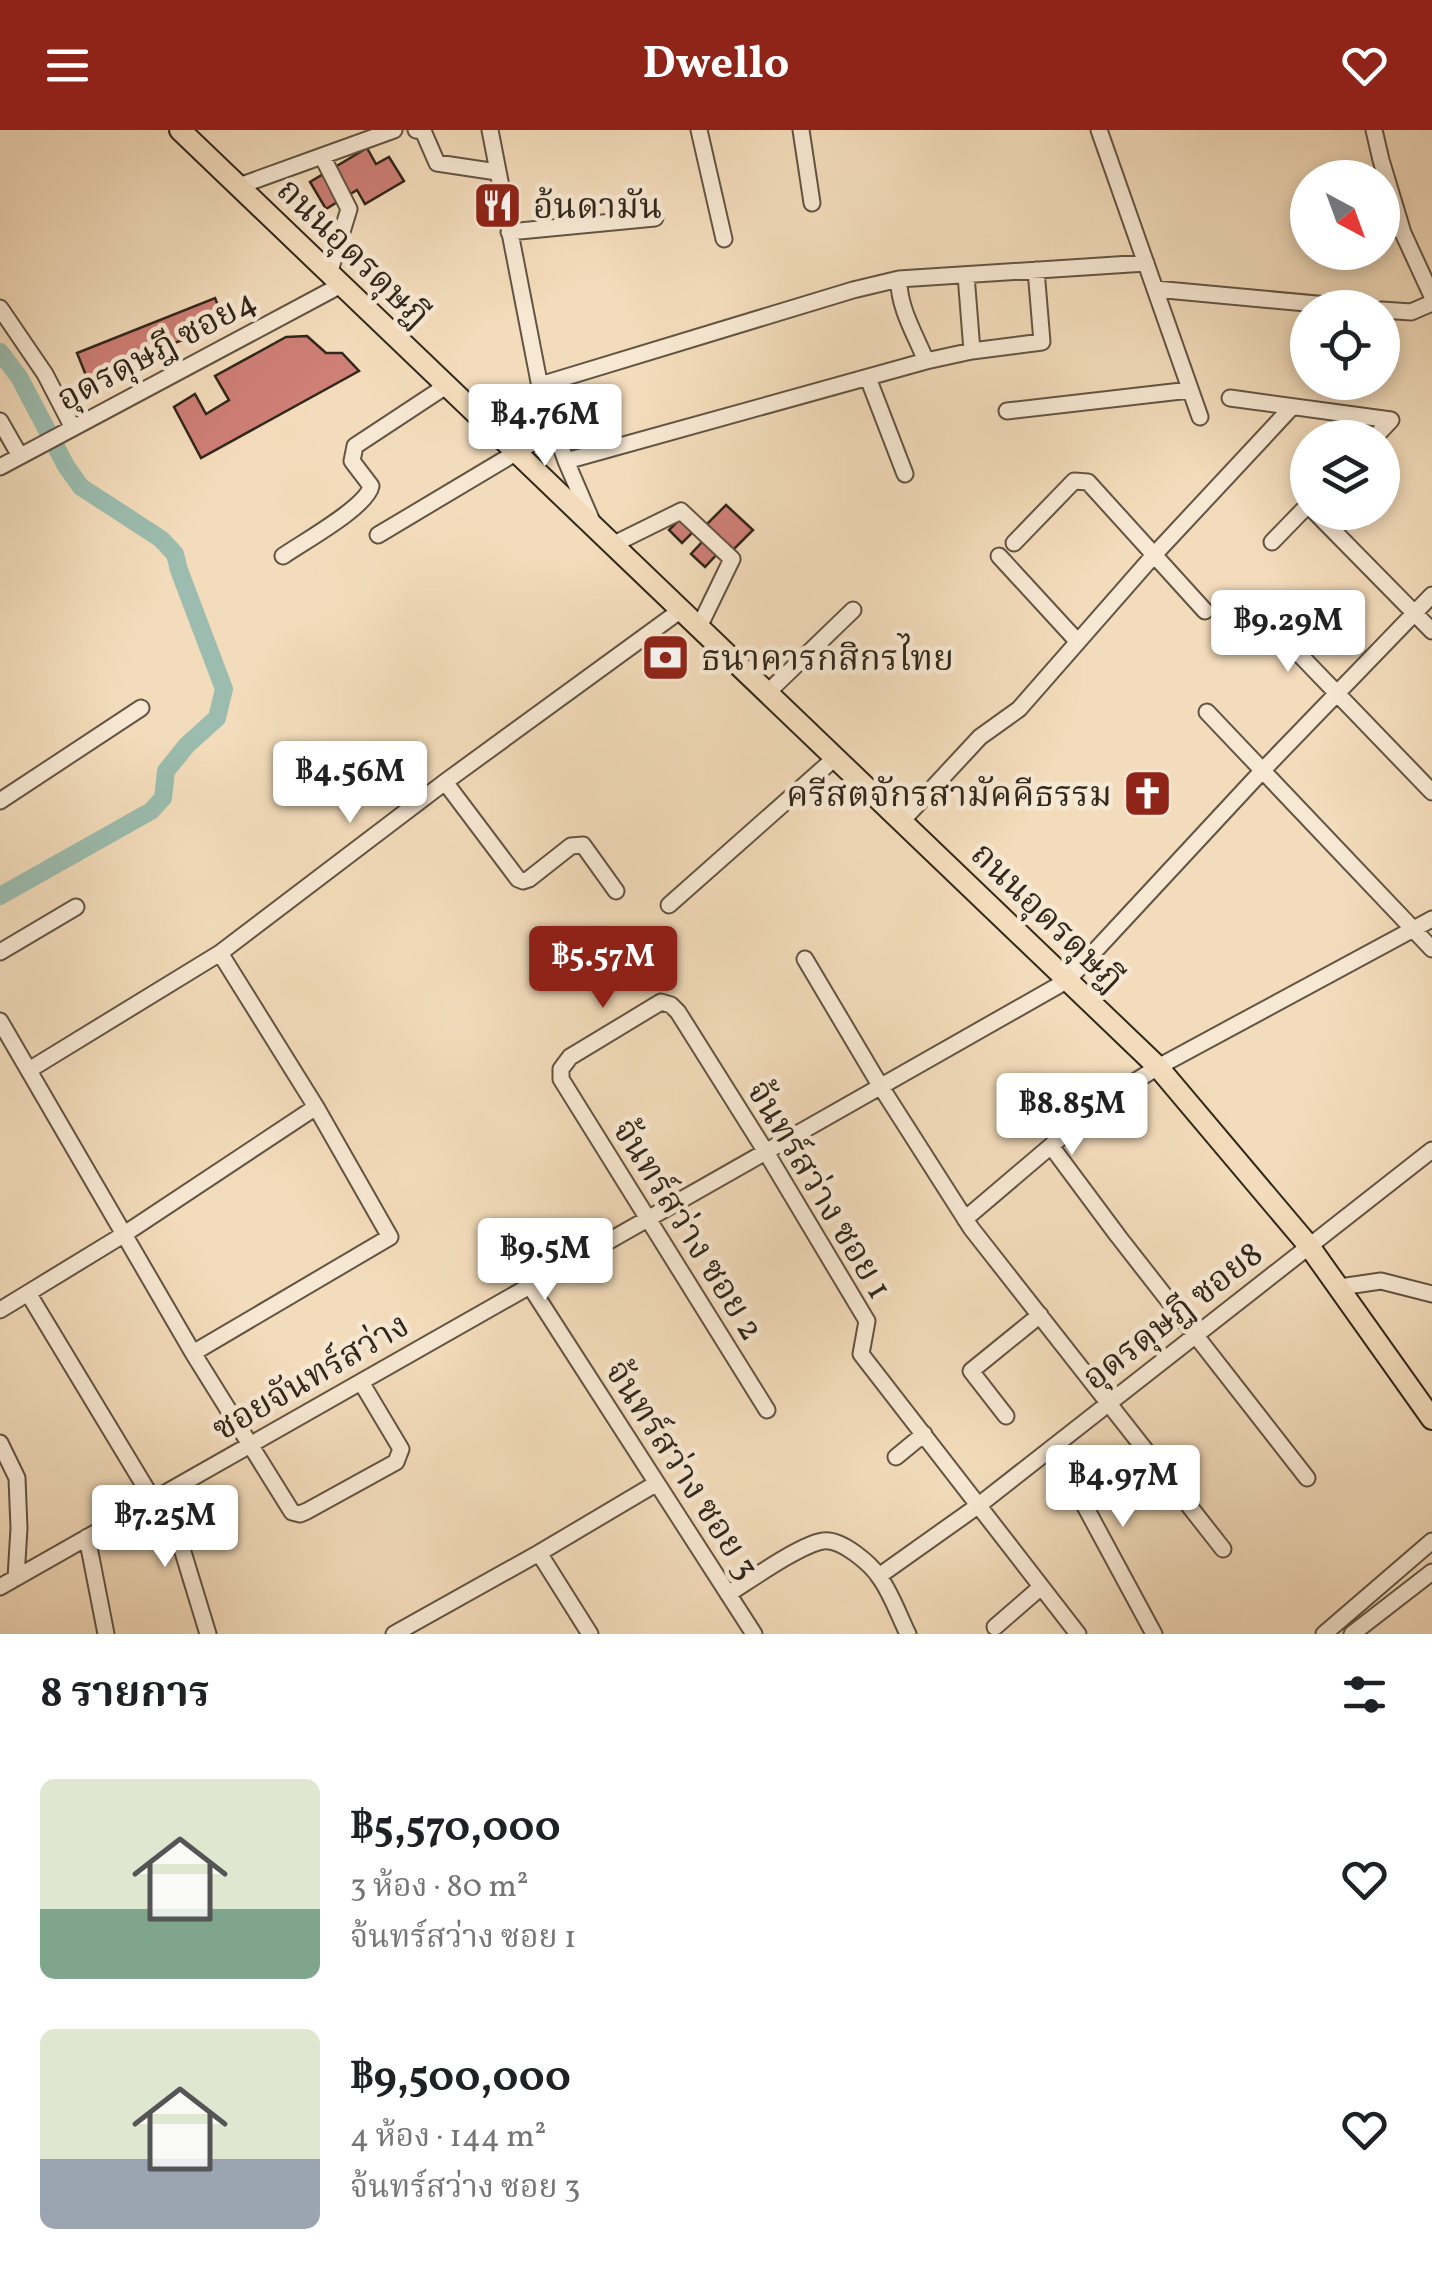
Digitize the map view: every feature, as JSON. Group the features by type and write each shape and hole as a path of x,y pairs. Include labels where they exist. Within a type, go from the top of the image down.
{"main road":[{"name":"ถนนอุดรดุษฎี","path":"180,130 1158,1068 1309,1246 1432,1419"}],"street":[{"path":"239,186 394,130"},
{"path":"416,130 424,131 436,163 497,172"},
{"path":"378,535 532,444 544,415 490,130"},
{"path":"699,130 724,239"},
{"path":"801,130 812,203"},
{"path":"1099,130 1200,417"},
{"path":"1374,130 1403,233 1432,299 1411,312 1400,311"},
{"path":"322,156 350,209 335,279"},
{"path":"509,232 655,218"},
{"path":"540,389 853,290 900,279 1146,262"},
{"path":"566,461 926,361 1042,342 1036,270"},
{"path":"966,275 972,352"},
{"name":"อุดรดุษฎี ซอย4","path":"0,467 335,279"},
{"path":"900,279 905,310 926,361"},
{"path":"1155,289 1290,302"},
{"path":"0,308 45,374 69,430"},
{"path":"868,378 905,474"},
{"path":"283,556 369,495 371,486 352,460 355,446 446,386"},
{"path":"540,389 595,528"},
{"path":"1007,411 1190,390"},
{"path":"1230,398 1391,420"},
{"path":"902,822 980,737 1020,709 1154,555 1292,407"},
{"path":"0,421 20,456"},
{"path":"1014,543 1074,481 1088,482 1205,611"},
{"path":"612,544 681,510 732,559 699,627"},
{"path":"1272,542 1290,524"},
{"path":"1333,530 1432,631"},
{"path":"1000,556 1078,642"},
{"name":"ซอยจันทร์สว่าง","path":"0,1587 1068,980 1262,770 1432,595"},
{"path":"28,1070 220,954 445,782 681,610"},
{"path":"767,692 853,610"},
{"path":"1272,626 1432,792"},
{"path":"0,801 141,708"},
{"path":"1207,712 1432,949"},
{"path":"669,905 836,758"},
{"path":"445,782 518,879 526,880 578,844 583,845 616,891"},
{"path":"0,952 76,907"},
{"path":"966,1219 1106,1100 1432,919"},
{"path":"193,1352 390,1237 316,1107 220,954"},
{"path":"806,959 966,1219 1223,1549"},
{"name":"จ้นทร์สว่าง ซอย 1","path":"561,1079 561,1069 570,1058 661,1002 678,1012 867,1321 861,1354 1078,1634"},
{"path":"0,1020 123,1235 292,1512 300,1514 396,1462 401,1448 361,1382"},
{"name":"จ้นทร์สว่าง ซอย 2","path":"561,1079 767,1410"},
{"path":"0,1310 123,1235 316,1107"},
{"path":"1051,1146 1307,1478"},
{"name":"อุดรดุษฎี ซอย8","path":"879,1576 1053,1448 1432,1150"},
{"path":"1340,1287 1381,1280 1432,1294"},
{"name":"จ้นทร์สว่าง ซอย 3","path":"530,1286 754,1634"},
{"path":"28,1293 159,1497 208,1634"},
{"path":"1006,1416 971,1371 1040,1315"},
{"path":"896,1457 924,1434"},
{"path":"0,1443 17,1478 16,1578"},
{"path":"1053,1448 1154,1634"},
{"path":"394,1634 421,1628 656,1483"},
{"path":"87,1538 106,1634"},
{"path":"728,1594 777,1563 820,1541 832,1540 879,1576 908,1634"},
{"path":"1347,1629 1432,1541"},
{"path":"539,1554 590,1634"},
{"path":"1324,1634 1347,1629 1432,1572"},
{"path":"995,1627 1041,1586"}],"building":[{"path":"367,148 376,164 389,157 404,181 365,204 357,190 326,209 310,182"},
{"path":"215,298 225,323 87,378 77,353"},
{"path":"307,336 326,353 342,353 359,371 201,458 174,407 195,394 206,414 229,400 215,376 286,337"},
{"path":"726,505 753,530 731,552 704,527"},
{"path":"683,516 696,529 682,543 669,530"},
{"path":"704,540 718,553 705,567 691,554"}],"waterway":[{"path":"0,352 19,377 81,487 161,539 175,554 224,689 217,718 166,771 163,798 151,811 0,896"}],"place":[{"name":"อ้นดามัน","path":"498,206"},
{"name":"ธนาคารกสิกรไทย","path":"666,658"},
{"name":"ครีสตจักรสามัคคีธรรม","path":"1147,794"}]}
